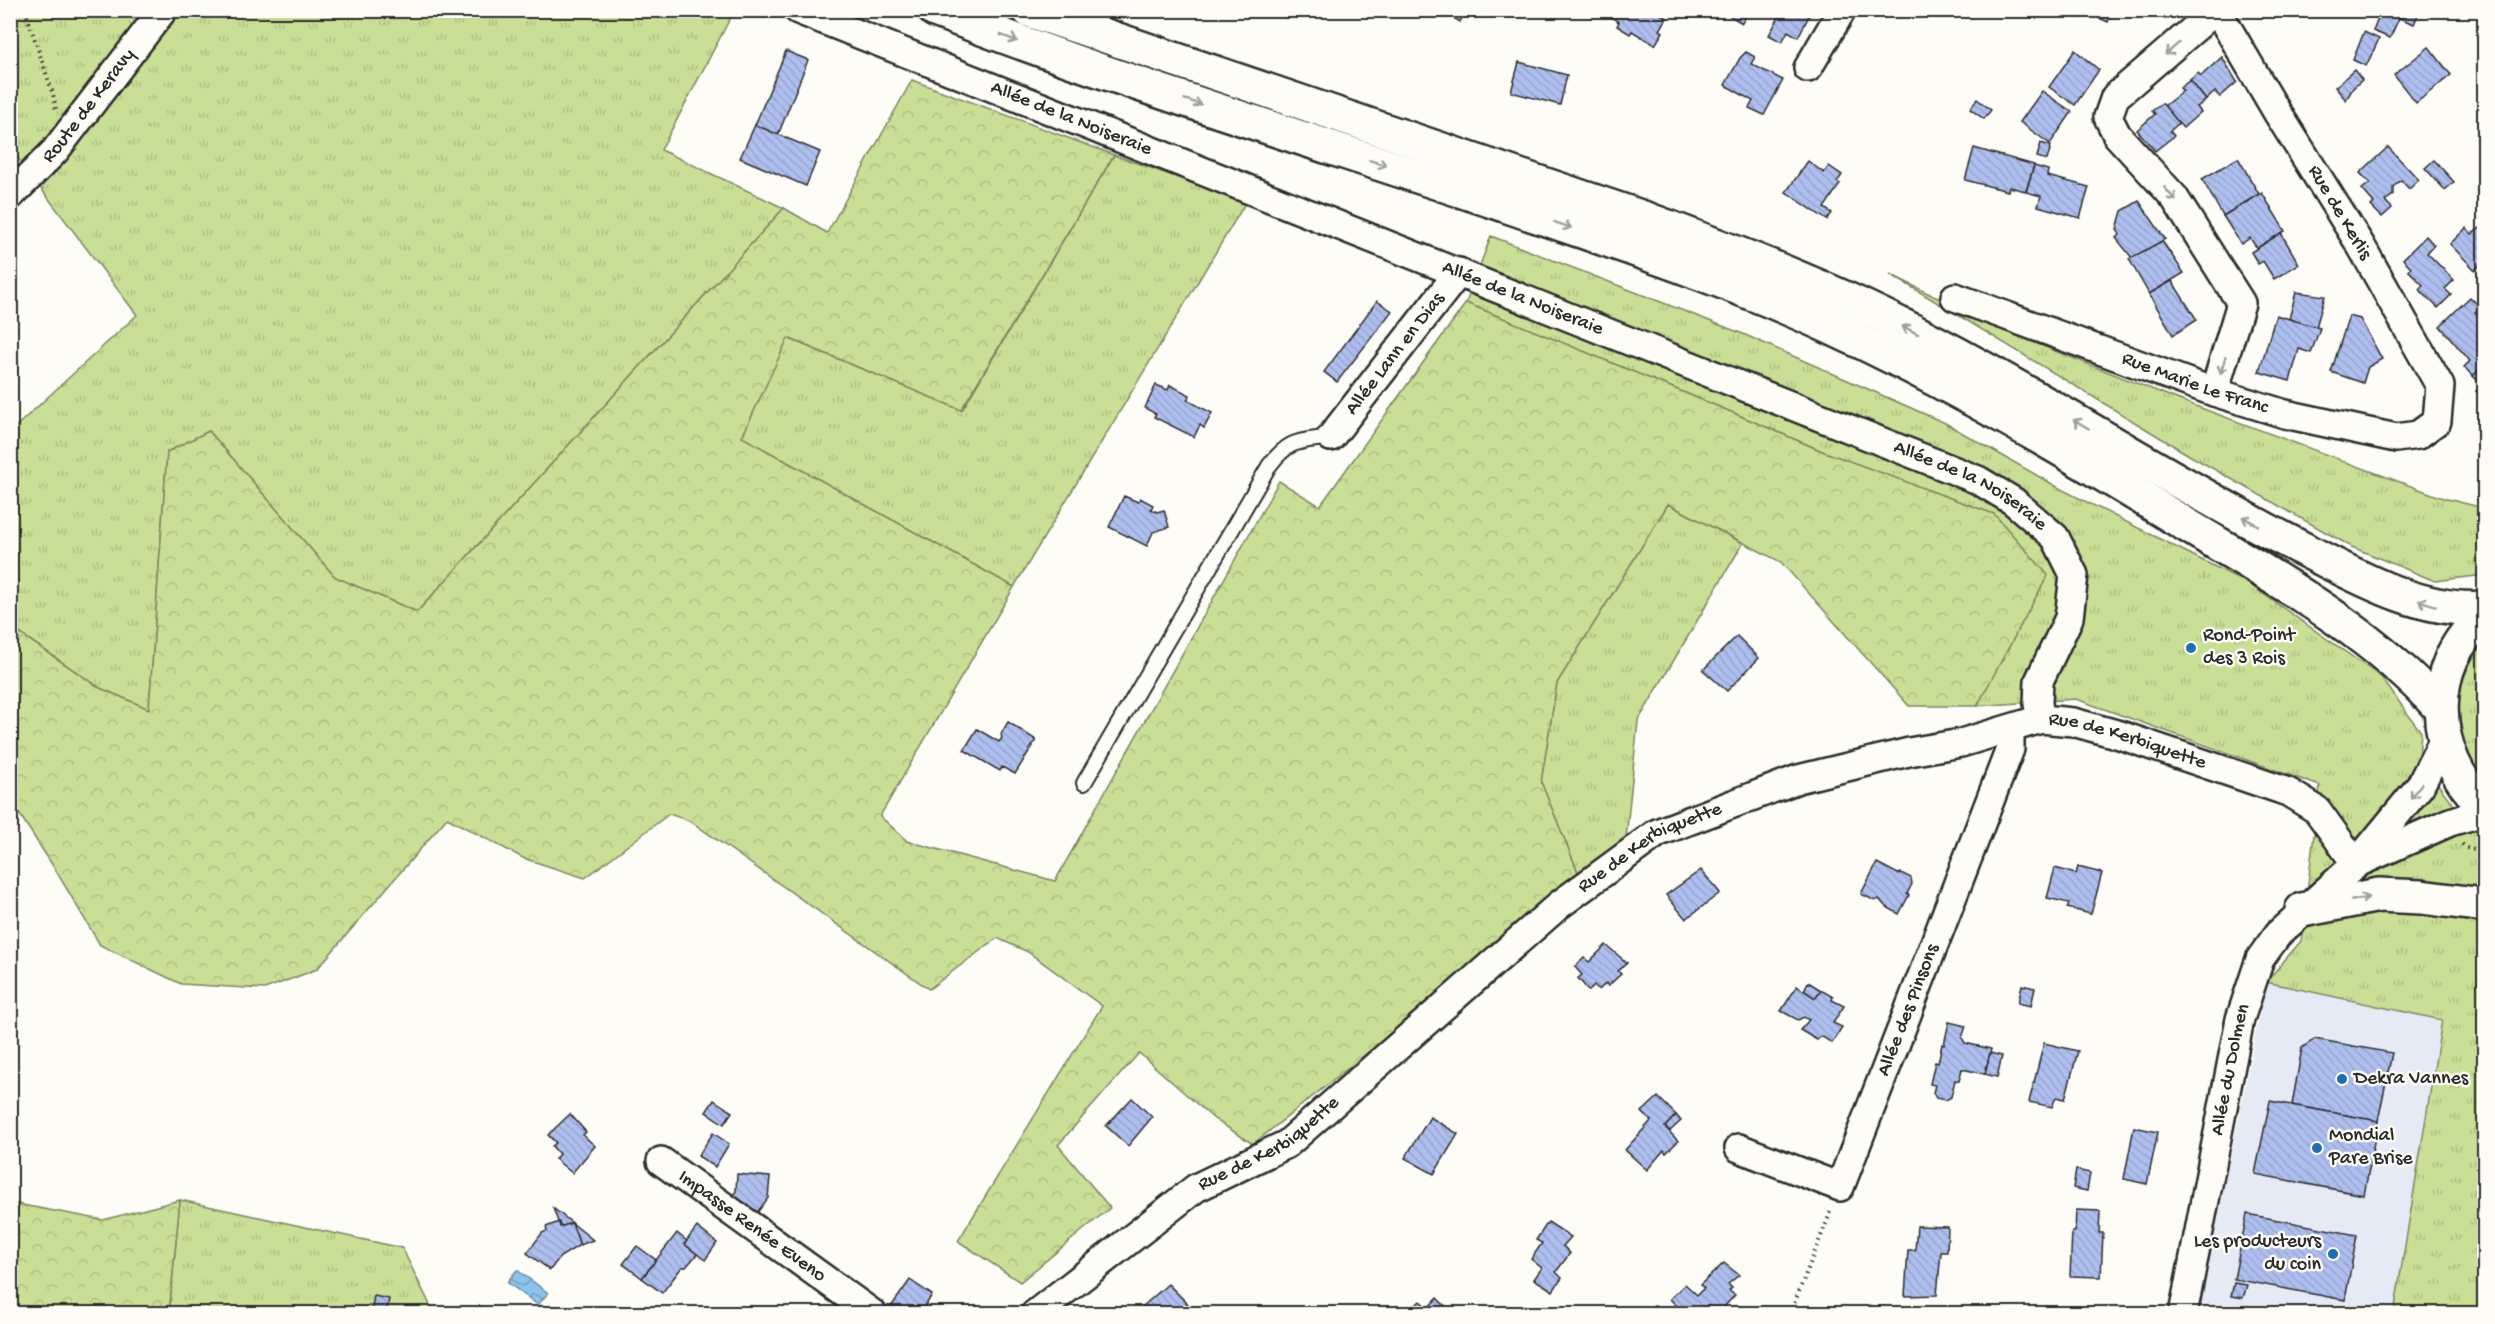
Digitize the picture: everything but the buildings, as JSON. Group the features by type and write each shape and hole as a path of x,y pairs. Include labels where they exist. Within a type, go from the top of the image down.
{"main road":[{"path":"935,10 1108,74 1606,239 1694,271 1829,326 1948,385 1996,412 2307,599 2402,668 2442,723"},
{"path":"1029,10 1649,220 1738,253 1825,289 1910,329 1995,374 2254,524 2378,586 2433,605 2466,609 2484,608"},
{"path":"2484,617 2463,639 2452,659 2444,681 2442,723 2450,760 2461,779 2484,805"},
{"path":"2302,910 2379,896 2421,897 2484,904"}],"street":[{"name":"Route de Keravy","path":"10,196 55,151 163,10"},
{"name":"Allée de la Noiseraie","path":"798,10 1978,480 2013,501 2055,537 2074,575 2069,618 2038,681 2038,704 2041,719"},
{"path":"1808,68 1842,10"},
{"path":"2214,392 2241,303 2174,197 2117,135 2108,117 2115,97 2216,10"},
{"name":"Rue de Kerlis","path":"2216,10 2361,246 2440,386 2437,422"},
{"name":"Allée Lann en Dias","path":"1331,437 1459,272"},
{"name":"Rue Marie Le Franc","path":"1954,297 2214,392 2285,414 2396,438 2418,435 2437,422"},
{"name":"Rue de Kerbiquette","path":"1035,1314 1196,1188 1287,1144 1559,905 1657,833 1798,779 1909,752 1961,743 2041,719 2073,722 2120,735 2288,792 2317,810 2356,864"},
{"name":"Allée du Dolmen","path":"2183,1314 2240,1019 2260,959 2278,934 2302,910 2356,864 2420,786 2442,723"},
{"name":"Allée des Pinsons","path":"1840,1186 2010,749 2010,729"},
{"name":"Allée du Dolmen","path":"2356,864 2450,822 2484,812"},
{"path":"1739,1148 1840,1186"},
{"name":"Impasse Renée Eveno","path":"661,1161 873,1314"}],"lane":[{"path":"1084,783 1269,466 1282,449 1294,443 1331,437"}],"path":[{"path":"26,10 53,94 58,124 55,151"},
{"path":"1790,1314 1840,1186"}],"shaded area":[{"path":"2266,982 2442,1020 2394,1313 2199,1314"}],"green space":[{"path":"10,11 734,11 661,150 784,208 417,612 335,577 209,431 167,452 149,709 100,688 11,627 11,431 137,315 11,149"},
{"path":"912,80 1114,155 961,410 788,338 742,437 1014,587 880,816 907,841 1055,881 1279,481 1320,506 1466,303 1822,451 1994,514 2048,575 1977,706 1909,706 1781,562 1668,504 1557,683 1541,782 1580,877 1253,1144 1214,1119 1139,1053 1058,1145 1110,1208 1020,1282 958,1241 1102,1006 1028,952 997,938 929,989 690,821 669,814 585,878 523,858 447,818 317,969 265,989 181,984 100,945 11,801 10,627 100,688 149,709 167,452 209,431 335,577 417,612 784,208 827,233"},
{"path":"1114,155 1246,202 1014,587 742,437 787,338 962,410"},
{"path":"1491,236 1743,334 1945,423 2061,489 2249,584 2381,677 2421,732 2420,751 2437,783 2468,821 2484,834 2484,1313 2394,1313 2442,1020 2266,982 2301,941 2320,786 2076,699 1977,706 2047,575 1822,451 1466,303"},
{"path":"1890,274 1999,329 2182,401 2443,498 2484,508 2484,575 2435,581 2352,547 2189,455"},
{"path":"1668,504 1743,543 1638,721 1626,838 1580,877 1541,782 1557,683"},
{"path":"2484,645 2484,780 2466,748 2459,712 2464,676 2472,660"},
{"path":"180,1200 402,1248 434,1313 169,1314"},
{"path":"180,1200 169,1313 11,1313 11,1203 103,1220"}],"water":[{"path":"517,1270 548,1293 538,1305 507,1282"}],"place":[{"name":"Rond-Point des 3 Rois","path":"2191,648"},
{"name":"Dekra Vannes","path":"2342,1079"},
{"name":"Mondial Pare Brise","path":"2317,1148"},
{"name":"Les producteurs du coin","path":"2333,1254"}]}
